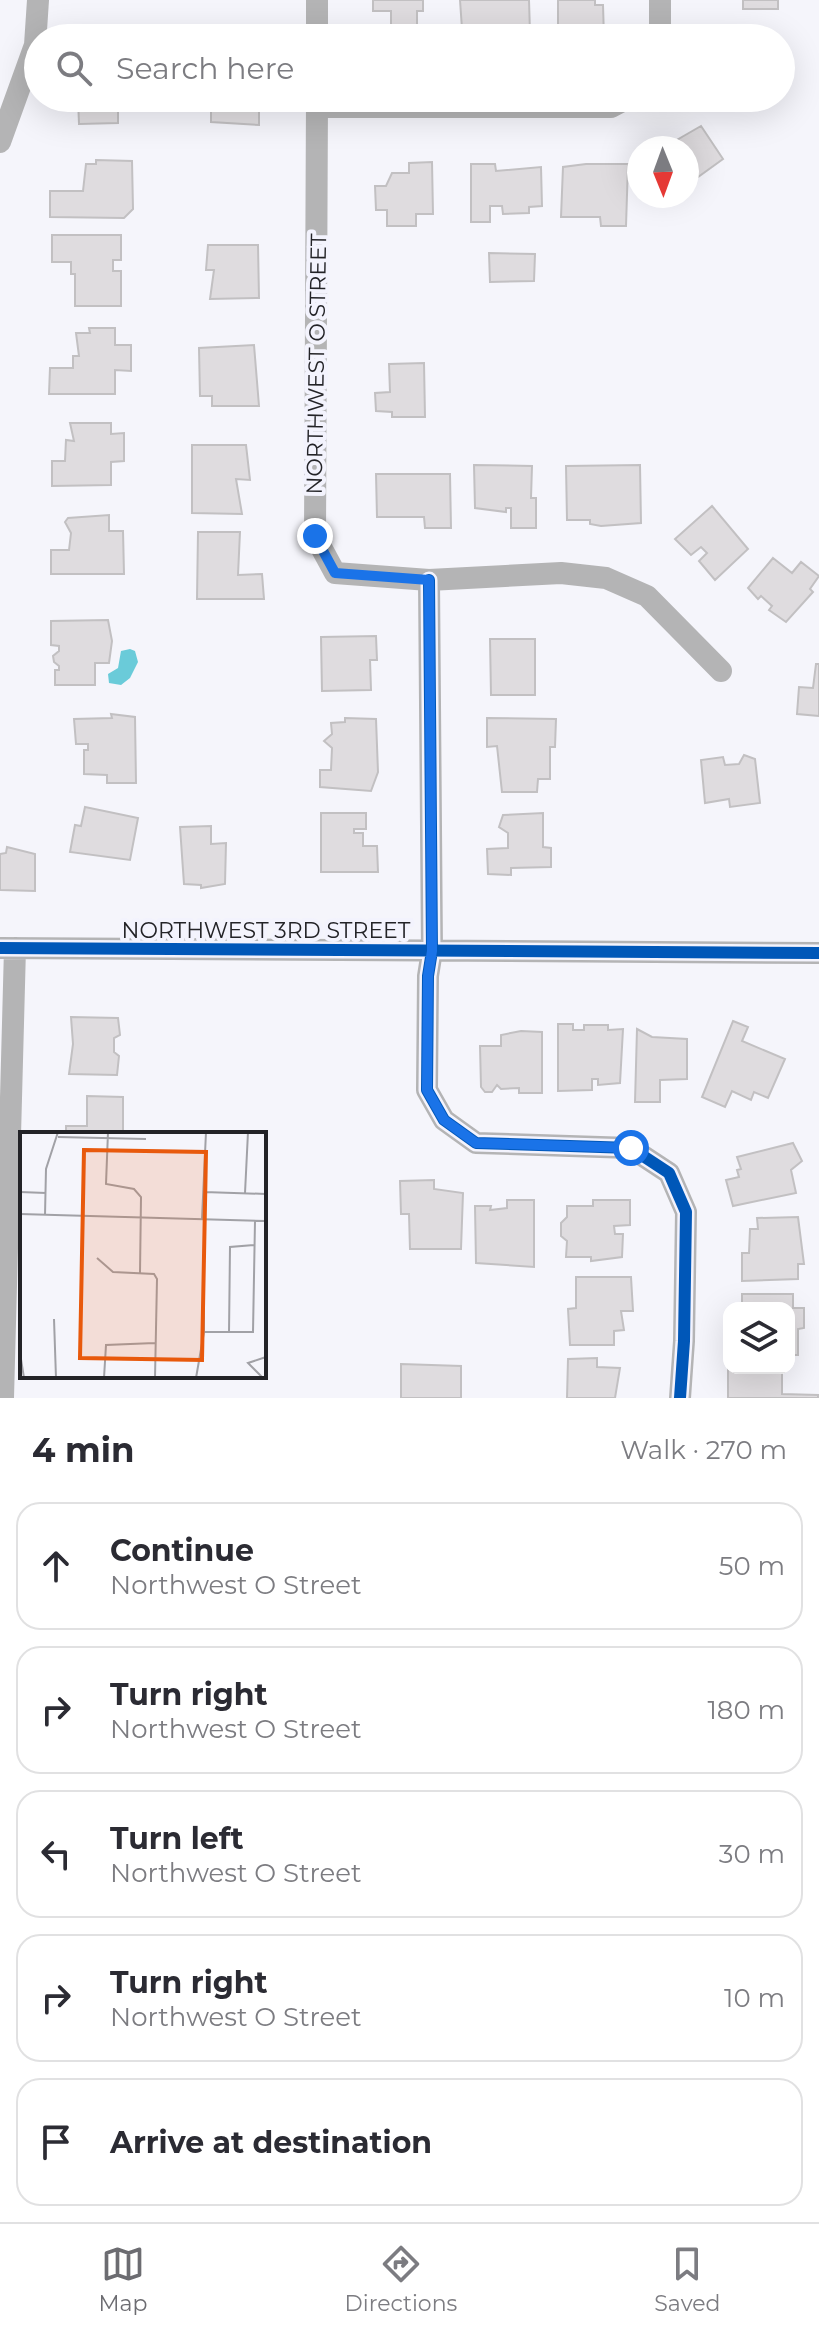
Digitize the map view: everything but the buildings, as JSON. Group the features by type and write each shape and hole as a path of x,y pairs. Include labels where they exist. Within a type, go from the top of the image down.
{"street":[{"path":"36,24 38,0"},
{"path":"317,0 317,24"},
{"path":"660,0 660,24"},
{"path":"0,142 24,75"},
{"name":"NORTHWEST O STREET","path":"317,112 315,536 335,573 429,580"},
{"path":"680,1398 686,1212 669,1173 631,1148 476,1143 444,1120 427,1090 428,976 432,951 429,580 561,573 606,578 647,596 721,671"},
{"path":"3,1398 8,948"},
{"name":"NORTHWEST 3RD STREET","path":"8,948 819,953"}],"water":[{"path":"121,651 135,651 138,662 130,678 121,685 109,683 108,674 118,668"}],"cycle path":[{"path":"429,580 432,951 428,976 427,1090 444,1120 476,1143 631,1148 669,1173 686,1212 680,1398"},
{"path":"0,948 819,953"}],"route":[{"path":"315,536 335,573 429,580 432,951 428,976 427,1090 444,1120 476,1143 631,1148"}]}
